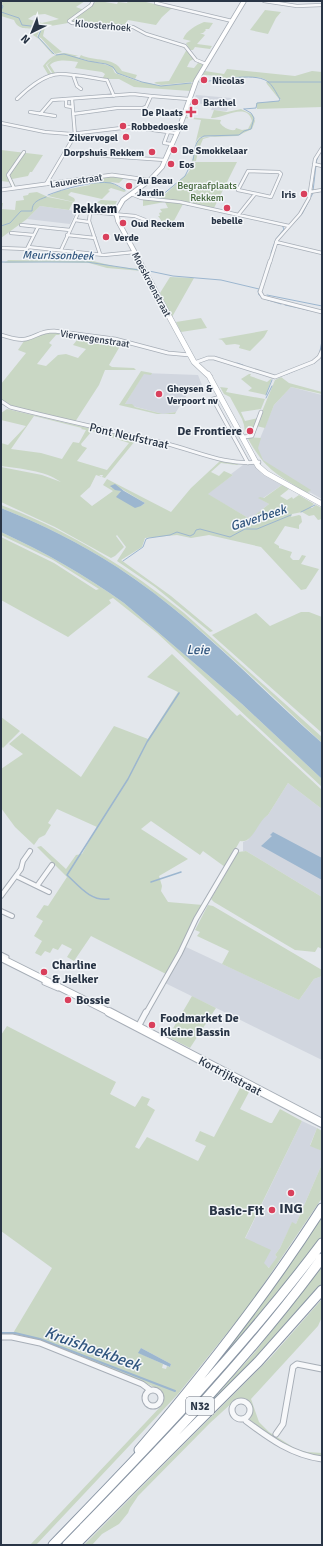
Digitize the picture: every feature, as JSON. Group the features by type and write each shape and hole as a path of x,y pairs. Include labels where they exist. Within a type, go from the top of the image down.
{"highway":[{"path":"126,1469 139,1450 192,1389 244,1322 287,1262 322,1208"},
{"name":"N32","path":"53,1545 222,1368 269,1313 322,1243"},
{"name":"N32","path":"67,1545 229,1375 276,1319 322,1258"},
{"path":"75,1545 258,1362 321,1294"}],"main road":[{"path":"115,214 121,201 160,170 189,99 206,64 244,1"},
{"name":"Moeskroenstraat","path":"115,214 190,355 210,377 257,462 266,473 322,504"},
{"name":"Kortrijkstraat","path":"1,956 26,971 138,1027 322,1123"}],"street":[{"name":"Kloosterhoek","path":"93,1 91,5 69,21 72,23 99,26 133,27 146,34 187,47 196,60 206,64"},
{"path":"264,1 310,6 322,5"},
{"path":"310,6 311,1"},
{"path":"156,3 232,21"},
{"path":"17,99 24,92 53,75 60,74 107,80 114,96"},
{"path":"72,75 81,89"},
{"path":"40,114 52,100 72,100 133,94 189,99"},
{"path":"73,114 117,108 143,108 146,107 151,96"},
{"path":"66,100 67,106 72,107"},
{"path":"46,184 75,134 72,100"},
{"path":"30,112 55,116"},
{"path":"1,123 45,132 75,134 130,128 176,133"},
{"path":"168,132 164,143 171,144"},
{"path":"322,148 316,155 310,192 305,206 276,242 260,292 273,301 322,312"},
{"path":"14,188 8,175 24,152"},
{"path":"64,153 165,160"},
{"path":"314,164 322,166"},
{"path":"248,171 279,172 282,174 271,197 255,194 238,190 248,171"},
{"name":"Lauwestraat","path":"1,190 112,175 149,180"},
{"path":"310,192 322,190"},
{"path":"131,194 141,198 180,202 240,214 289,226"},
{"path":"240,214 255,194"},
{"path":"61,250 79,211 135,216 148,221"},
{"path":"90,213 89,222 100,254"},
{"path":"75,220 89,222"},
{"path":"22,225 70,230"},
{"path":"1,248 24,250 28,247 38,227"},
{"path":"11,233 34,235"},
{"path":"67,235 95,238"},
{"path":"276,242 322,253"},
{"path":"28,247 100,254 135,252"},
{"name":"Vierwegenstraat","path":"1,335 26,340 44,331 54,331 115,339 168,353 190,355"},
{"path":"195,362 208,358 214,358 277,377 313,362 322,352"},
{"path":"221,397 213,399 248,463"},
{"name":"Pont Neufstraat","path":"1,401 10,407 220,459 243,464 257,462"},
{"path":"243,437 252,436 260,412"},
{"path":"1,896 16,876 30,851"},
{"path":"138,1027 180,953 196,919 236,851"},
{"path":"37,886 52,865"},
{"path":"16,876 49,892"},
{"path":"1,911 12,916"},
{"path":"1,1337 12,1337 40,1343 142,1384 150,1390"},
{"path":"276,1434 283,1424 293,1367 297,1364 322,1369"},
{"path":"245,1418 246,1421 289,1451 306,1457 322,1459"}],"shaded area":[{"path":"196,95 231,98 227,111 211,110 213,105 193,103"},
{"path":"40,206 76,212 70,224 27,219"},
{"path":"144,373 198,375 202,385 192,387 176,412 163,414 125,404"},
{"path":"291,387 322,395 322,499 295,484 263,461 256,448 274,405"},
{"path":"253,464 262,474 282,485 263,498 259,498 269,504 250,519 207,494 233,475 231,474 243,465"},
{"path":"288,783 322,809 322,897 246,851 243,851 243,842 248,840 263,817 268,815"},
{"path":"186,947 299,1000 314,979 322,976 322,1060 165,983"},
{"path":"302,1121 317,1128 310,1145 322,1151 322,1164 296,1224 292,1223 275,1255 277,1257 270,1268 263,1264 245,1239"}],"green space":[{"path":"1,1 85,1 76,7 84,10 67,21 68,23 45,27 43,36 62,52 55,54 41,38 38,37 41,29 38,26 40,30 37,36 54,54 52,54 39,39 33,35 36,29 20,27 14,20 1,16","holes":["45,14 59,19 42,23 28,19 34,15"]},
{"path":"99,1 117,4 118,2 127,3 128,1 147,1 146,2 172,8 156,25 128,20 124,25 70,22 93,3"},
{"path":"265,10 281,12 276,18 268,34 250,30"},
{"path":"204,22 213,23 209,29 205,29 206,30 203,33 200,33 205,35 197,44 212,46 210,49 195,47 193,50 190,50 186,43 191,41 183,39 189,31"},
{"path":"187,49 194,59 190,61 187,67 194,68 198,63 203,64 193,82 161,85 154,83 169,81"},
{"path":"65,53 112,67 115,73 140,82 160,86 192,83 190,91 134,87 119,79 102,79 105,74 102,72 75,68 78,62 64,60 56,61 50,65 55,73 53,74 47,65 52,60 46,65 52,75 49,76 43,66 53,56"},
{"path":"81,55 109,61 118,66 122,71 137,75 135,79 117,73 110,66 105,64 79,58"},
{"path":"227,69 295,76 312,71 322,72 322,107 257,109 256,103 279,101 281,99 279,99 267,84 266,82 268,81 258,77 222,80 222,76 203,75 205,71 224,74"},
{"path":"241,109 253,115 255,121 252,129 237,136 210,137 203,139 196,161 192,161 198,140 200,138 222,135 200,137 198,139 195,145 201,120 185,118 186,117 221,120 220,123 226,128 231,130 235,130 236,128 242,130 248,129 252,121 249,115 245,112 234,112 216,118 211,118 214,110 227,112"},
{"path":"1,150 43,155 28,176 12,179 16,187 12,188 9,182 1,181"},
{"name":"Begraafplaats Rekkem","path":"190,162 237,162 214,208 161,198 188,173 190,170 188,169"},
{"path":"110,176 124,178 119,183 110,182 126,191 124,192 111,188 102,199 71,192 68,195 74,198 74,202 48,196 59,191 90,185 91,183 88,183 87,181 90,179"},
{"path":"37,192 48,197 73,202 69,210 40,206 27,219 1,238 1,203 3,203 2,209 15,210 16,201 24,200 23,196 28,195 29,193"},
{"path":"143,198 183,204 169,230 155,224 163,223 158,216 160,216 159,213 162,212 160,209 168,208 165,202 143,206"},
{"path":"101,200 117,201 114,208 98,203 96,204 98,208 111,211 111,213 84,211 86,206 92,208 90,206"},
{"path":"7,260 93,261 117,267 140,269 142,271 107,268 89,263 3,263 8,261"},
{"path":"170,277 194,278 172,317 160,293"},
{"path":"201,318 207,328 181,332 176,322"},
{"path":"268,330 264,337 250,351 239,348 240,345 226,345 222,340 218,339"},
{"path":"46,332 61,333 56,335 49,343 52,345 37,364 46,366 58,355 66,354 78,358 86,349 73,345 81,335 123,341 109,365 112,367 134,368 136,370 105,370 99,385 75,422 9,406 1,400 1,384 26,353 18,350 24,341"},
{"path":"141,371 152,373 151,375 144,374 125,404 132,404 135,407 163,414 157,414 119,405"},
{"path":"251,374 250,376 267,382 272,378 266,395 248,391 252,388 241,379"},
{"path":"281,377 289,383 322,392 322,394 291,387 274,405 265,428 256,426 275,380"},
{"path":"220,387 228,388 226,392 265,399 261,409 241,412 245,421 258,418 255,428 248,426 245,433 242,419 230,397 224,394"},
{"path":"7,409 135,439 135,441 105,478 102,477 96,475 90,487 80,496 92,506 113,491 103,485 107,479 171,512 191,488 220,461 239,464 221,463 211,472 219,476 224,471 233,475 208,494 250,519 269,504 258,498 264,498 282,485 289,489 280,496 287,500 292,497 293,499 299,495 314,504 310,508 316,505 322,508 322,519 318,520 314,515 309,516 302,512 292,514 291,517 301,516 302,522 299,525 299,529 285,526 274,543 279,546 279,548 292,552 290,557 293,560 299,560 302,555 306,556 301,564 319,569 306,589 301,590 261,547 209,535 191,538 177,535 145,538 142,547 121,560 171,596 213,631 210,632 155,587 117,561 126,547 117,535 116,536 124,547 111,558 55,527 1,502 1,467 42,475 61,482 40,472 1,466 1,443 8,445 26,426 1,420 1,413","holes":["34,416 82,428 81,429 86,430 79,443 73,442 62,459 41,453 11,449","92,431 129,443 107,470 77,461 87,448 81,444","110,487 120,488 145,503 141,506 118,495 121,491"]},
{"path":"176,412 175,414 163,414"},
{"path":"247,437 261,438 258,448 263,460 311,490 308,492 311,493 307,492 302,490 272,470 267,465 257,453"},
{"path":"1,505 74,538 163,596 184,613 322,737 322,743 223,650 171,606 117,567 89,550 46,527 1,508"},
{"path":"1,532 64,564 124,603 242,704 322,779 322,787 157,633 113,598 109,600 111,603 68,637 1,600 1,537 54,563 96,590 99,589 53,560 1,535"},
{"path":"301,612 309,612 322,617 322,733 212,635 256,613 270,626"},
{"path":"172,654 237,716 240,714 322,790 322,809 288,783 268,815 264,818 252,835 245,841 240,841 225,867 203,851 200,855 151,821 141,829 188,859 159,876 162,886 161,891 168,902 203,905 166,974 91,936 74,961 67,957 72,949 62,944 58,950 53,948 50,953 45,951 41,956 35,953 42,941 34,936 43,921 36,917 44,905 48,906 67,877 37,847 41,846 66,869 76,855 82,854 97,827 57,809 48,823 51,825 45,835 39,838 34,845 15,827 1,808 1,769 23,754 9,744 22,733 81,777 114,726 148,739 178,692 147,677"},
{"path":"1,717 20,731 3,748 1,746"},
{"path":"246,851 322,897 322,949 318,947 315,952 295,950 211,899 238,852"},
{"path":"208,905 213,906 322,970 322,976 314,979 299,1000 222,964 229,951 197,936 200,932 195,930"},
{"path":"192,996 216,1008 190,1048 168,1037"},
{"path":"7,1026 116,1082 110,1094 135,1107 142,1096 150,1099 147,1105 155,1110 135,1147 139,1149 147,1137 198,1161 206,1146 195,1141 200,1131 214,1137 240,1088 249,1092 240,1109 270,1123 272,1123 280,1109 302,1121 245,1238 271,1250 264,1263 269,1268 277,1257 275,1255 280,1248 292,1222 296,1224 322,1164 322,1198 248,1307 178,1394 36,1545 30,1545 162,1405 164,1397 162,1391 148,1384 12,1335 52,1268 1,1231 1,1035","holes":["141,1348 171,1364 170,1367 167,1366 166,1369 162,1368 163,1364 139,1353"]},
{"path":"317,1128 322,1131 322,1151 310,1146"},
{"path":"322,1213 322,1236 259,1319 200,1383"},
{"path":"322,1266 322,1286 288,1326 206,1410 205,1408 255,1352"},
{"path":"322,1299 322,1317 318,1326 251,1399 259,1422 269,1432 296,1449 307,1452 322,1453 322,1457 289,1450 250,1421 250,1406 246,1401 241,1399 234,1401 210,1423 138,1496 128,1513 119,1524 102,1534 92,1545 84,1545 271,1357"}],"water":[{"path":"115,484 145,503 135,508 116,497 121,491 115,490 110,486"},
{"name":"Leie","path":"1,508 60,534 103,558 145,586 172,607 223,651 322,743 322,779 242,704 124,603 64,564 1,532"},
{"path":"273,832 322,858 322,880 261,846 272,836 270,835"},
{"path":"141,1348 171,1364 170,1367 138,1353"}],"waterway":[{"path":"1,4 3,6 1,11"},
{"path":"1,12 19,18 22,25 39,27 41,30 38,37 54,54"},
{"path":"56,55 64,54 88,61 106,64 113,67 117,73 142,82 161,86 191,83"},
{"path":"200,82 244,77 261,78 268,82"},
{"path":"193,160 198,140 204,136 239,135 244,131 251,129 254,118 251,113 244,109 256,108 257,103 279,101 280,99 268,82"},
{"path":"268,82 322,82"},
{"path":"318,157 316,162 318,164"},
{"path":"161,196 185,176 192,162"},
{"path":"313,191 316,165"},
{"path":"48,195 70,188 104,182 117,185 125,190"},
{"path":"317,192 322,191"},
{"path":"287,230 302,214 313,193"},
{"path":"138,195 158,197"},
{"path":"1,226 10,223 21,211 32,211 34,203 46,197"},
{"path":"184,204 188,205"},
{"path":"271,253 276,239 284,229 282,225"},
{"name":"Meurissonbeek","path":"1,262 87,262 139,270"},
{"name":"Meurissonbeek","path":"149,271 173,276 221,280 259,289"},
{"path":"258,291 259,295 268,300 281,304"},
{"path":"267,295 322,306"},
{"path":"285,305 308,310"},
{"path":"320,351 322,341"},
{"path":"314,363 322,355"},
{"path":"237,363 243,365"},
{"path":"287,374 303,367"},
{"path":"266,395 272,380"},
{"path":"266,398 272,386"},
{"name":"Gaverbeek","path":"301,512 315,505"},
{"name":"Gaverbeek","path":"123,561 143,547 146,539 149,538 170,535 177,532 190,536 194,534 196,530 200,529 230,537 245,529 257,529 291,515"},
{"path":"109,899 91,896 67,875 128,779 147,742 179,693"},
{"path":"151,882 181,872"},
{"name":"Kruishoekbeek","path":"1,1333 15,1333 40,1339 175,1391"}],"place":[{"name":"Nicolas","path":"204,80"},
{"name":"Barthel","path":"195,102"},
{"name":"De Plaats","path":"191,112"},
{"name":"Robbedoeske","path":"123,126"},
{"name":"Zilvervogel","path":"126,137"},
{"name":"De Smokkelaar","path":"174,150"},
{"name":"Dorpshuis Rekkem","path":"152,152"},
{"name":"Eos","path":"171,164"},
{"name":"Au Beau Jardin","path":"129,186"},
{"name":"Iris","path":"304,194"},
{"name":"bebelle","path":"227,208"},
{"name":"Oud Reckem","path":"123,223"},
{"name":"Verde","path":"106,237"},
{"name":"Gheysen & Verpoort nv","path":"159,394"},
{"name":"De Frontiere","path":"250,431"},
{"name":"Charline & Jielker","path":"44,972"},
{"name":"Bossie","path":"68,1000"},
{"name":"Foodmarket De Kleine Bassin","path":"152,1025"},
{"name":"ING","path":"291,1193"},
{"name":"Basic-Fit","path":"272,1210"}],"district":[{"name":"Rekkem","path":"95,208"}]}
